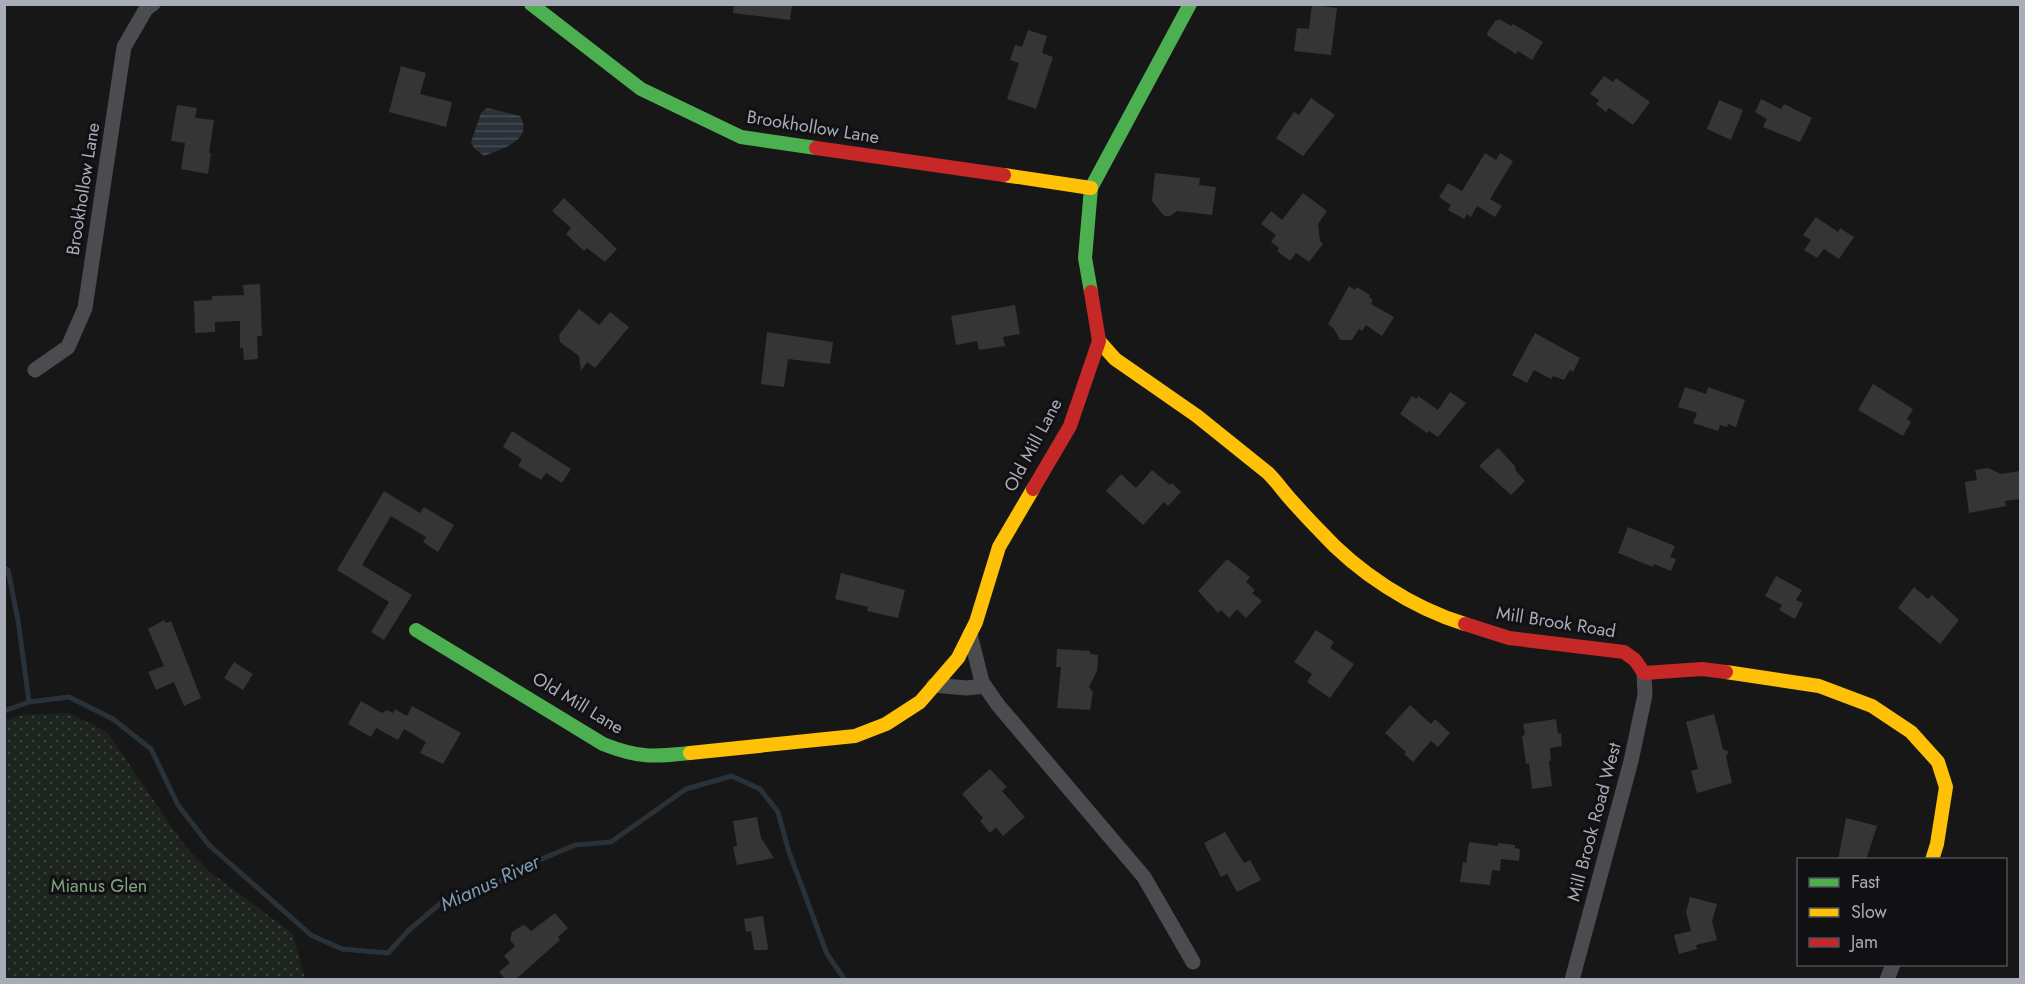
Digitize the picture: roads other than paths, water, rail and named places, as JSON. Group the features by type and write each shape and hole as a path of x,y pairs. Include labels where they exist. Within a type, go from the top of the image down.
{"street":[{"name":"Brookhollow Lane","path":"35,370 68,347 85,308 124,47 146,9 153,4"},
{"name":"Brookhollow Lane","path":"531,4 641,89 741,137 1091,188"},
{"name":"Old Mill Lane","path":"416,630 603,744 625,753 649,757 855,736 886,724 920,702 958,658 976,622 999,547 1070,426 1099,341 1085,258 1091,188 1190,4"},
{"name":"Mill Brook Road","path":"1099,341 1115,359 1197,416 1273,478 1322,534 1365,573 1437,616 1509,638 1624,652 1635,660 1644,673"},
{"path":"970,634 982,682 998,705 1144,877 1193,962"},
{"path":"1644,673 1702,669 1819,686 1872,706 1911,732 1938,762 1946,787 1933,858"},
{"name":"Mill Brook Road West","path":"1572,980 1631,761 1645,695 1644,673"},
{"path":"934,685 966,688 985,686"}],"waterway":[{"path":"4,568 8,570 18,620 29,702"},
{"name":"Mianus River","path":"4,711 29,702 69,697 113,719 151,749 178,805 209,845 311,935 342,949 388,953 408,931 443,901 481,892 532,863 575,845 611,842 686,789 732,776 760,789 778,812 789,852 827,954 845,980"}],"park label":[{"name":"Mianus Glen","path":"99,886"}]}
